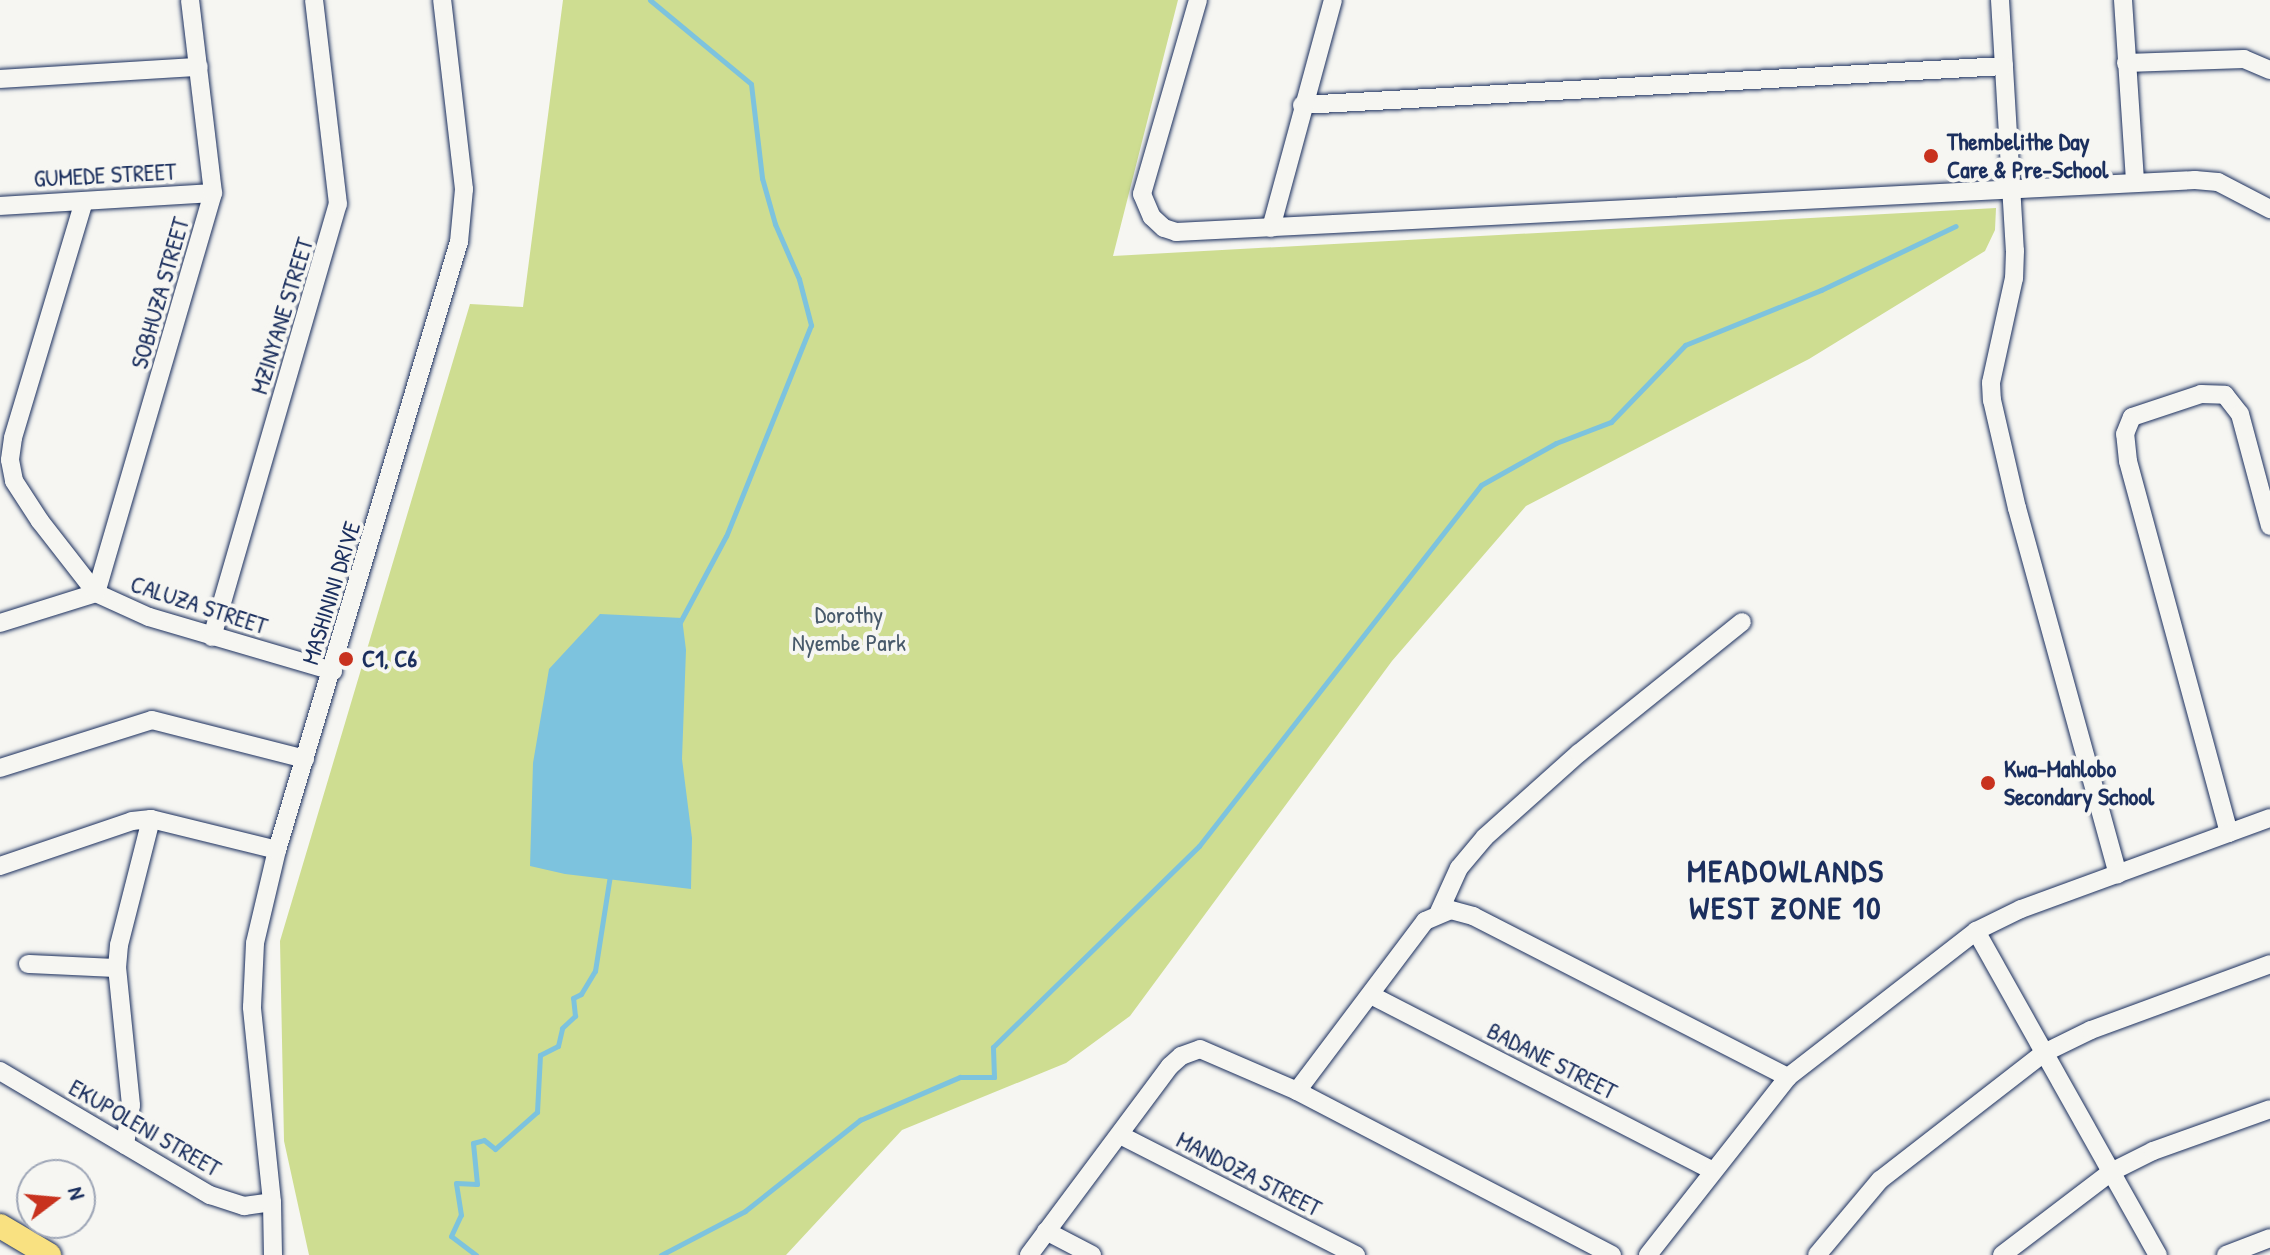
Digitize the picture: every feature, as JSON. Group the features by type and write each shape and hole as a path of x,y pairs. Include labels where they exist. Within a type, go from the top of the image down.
{"main road":[{"path":"0,1226 49,1255"},
{"path":"0,1238 28,1255"}],"street":[{"name":"SOBHUZA STREET","path":"96,593 213,193 190,0"},
{"name":"MZINYANE STREET","path":"212,637 338,204 314,0"},
{"name":"MASHININI DRIVE","path":"273,1255 272,1202 255,1045 252,971 261,906 459,242 464,189 442,0"},
{"path":"1198,0 1144,181 1145,206 1164,228 1176,232 2135,183 2218,182 2270,209"},
{"path":"1271,228 1333,0"},
{"path":"2000,0 2014,278 1991,383 1993,409 2118,874"},
{"path":"2123,0 2135,183"},
{"path":"2126,63 2244,59 2270,70"},
{"path":"1302,105 2004,66"},
{"path":"0,79 199,67"},
{"name":"GUMEDE STREET","path":"0,206 213,193"},
{"name":"CALUZA STREET","path":"84,201 10,460 14,481 96,593 116,604 212,637 333,671"},
{"path":"2229,833 2128,461 2125,434 2132,417 2201,394 2225,395 2240,414 2270,526"},
{"path":"0,623 96,593"},
{"path":"1439,912 1459,868 1485,837 1579,753 1742,622"},
{"path":"0,768 152,720 305,759"},
{"path":"1648,1255 1788,1077 1976,931 2021,909 2270,818"},
{"path":"0,866 132,821 151,819 277,850"},
{"path":"125,1145 131,1105 117,968 123,922 151,819"},
{"path":"1297,1091 1425,921 1439,912 1461,911 1788,1077"},
{"path":"1976,931 2158,1255"},
{"path":"28,964 117,968"},
{"path":"1817,1255 1880,1180 2044,1053 2091,1030 2270,964"},
{"name":"BADANE STREET","path":"1371,995 1712,1170"},
{"path":"1029,1255 1170,1066 1191,1051 1211,1051 1297,1091 1612,1255"},
{"name":"EKUPOLENI STREET","path":"0,1071 224,1201 244,1206 272,1202"},
{"path":"2002,1255 2111,1172 2153,1151 2270,1109"},
{"name":"MANDOZA STREET","path":"1120,1135 1356,1255"},
{"name":"MASHININI DRIVE","path":"272,1202 284,1255"},
{"path":"1046,1231 1092,1255"},
{"path":"2226,1255 2270,1238"}],"green space":[{"name":"Dorothy Nyembe Park","path":"563,0 1178,0 1113,256 1996,208 1995,230 1985,251 1809,359 1526,506 1392,661 1130,1016 1066,1063 902,1130 786,1255 309,1255 284,1141 280,941 470,304 523,307"}],"water":[{"path":"600,614 682,618 686,650 682,759 692,838 691,889 565,874 530,866 533,763 549,669"}],"waterway":[{"path":"650,0 751,84 762,178 775,224 799,279 811,325 726,536 680,622"},
{"path":"661,1255 745,1211 860,1120 960,1077 994,1077 993,1047 1199,846 1481,485 1556,443 1611,422 1685,345 1821,290 1956,226"},
{"path":"476,1255 451,1236 461,1215 456,1183 477,1184 473,1143 484,1140 495,1149 537,1112 540,1055 558,1046 562,1028 575,1016 573,998 581,994 595,971 610,875"}],"place":[{"name":"Thembelithe Day Care & Pre-School","path":"1931,156"},
{"name":"C1, C6","path":"346,659"},
{"name":"Kwa-Mahlobo Secondary School","path":"1988,783"}],"district":[{"name":"MEADOWLANDS WEST ZONE 10","path":"1786,890"}]}
